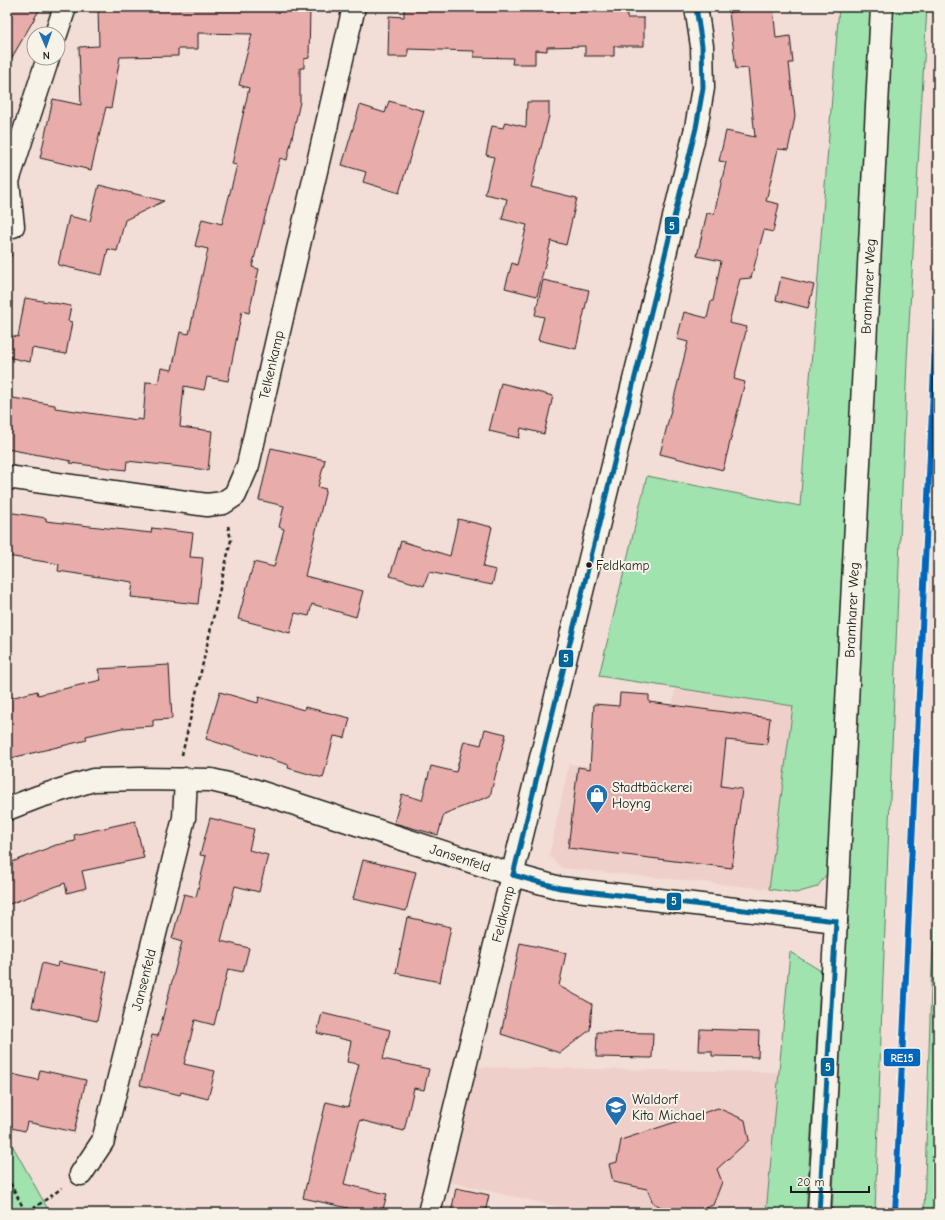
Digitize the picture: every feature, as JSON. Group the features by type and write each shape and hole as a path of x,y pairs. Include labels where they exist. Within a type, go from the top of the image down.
{"street":[{"path":"59,26 65,7"},
{"name":"Telkenkamp","path":"223,502 235,495 248,465 354,7"},
{"name":"Feldkamp","path":"429,1213 696,128 703,88 702,46 696,7"},
{"name":"Bramharer Weg","path":"819,1213 836,921 882,7"},
{"path":"13,226 8,181 45,66"},
{"path":"7,477 207,505 223,502"},
{"name":"Jansenfeld","path":"81,1174 103,1141 184,818 182,779"},
{"name":"Jansenfeld","path":"7,809 38,797 94,780 211,780 253,790 513,875 560,888 836,921"}],"path":[{"path":"182,779 179,766 232,540 223,502"},
{"path":"7,1177 26,1213 81,1174"}],"shaded area":[{"path":"675,688 793,706 769,889 562,868 549,856 569,764 663,776"},
{"name":"Waldorf Kita Michael","path":"471,1067 779,1072 766,1213 585,1213 446,1181"}],"green space":[{"path":"839,7 871,7 827,874 817,887 796,893 769,889 793,706 599,676 647,476 800,506"},
{"path":"893,7 927,7 907,360 875,1213 832,1213"},
{"path":"938,857 938,1213 924,1213 931,987"},
{"path":"790,952 821,971 806,1213 766,1213"},
{"path":"7,1136 11,1143 50,1213 7,1213"}],"building":[{"path":"7,7 41,7 30,26 26,26 26,33 7,66"},
{"path":"98,7 310,7 309,58 304,59 304,68 300,68 300,102 287,160 280,158 252,267 259,269 249,313 242,311 228,381 207,377 204,390 184,386 180,427 212,431 208,470 127,461 126,470 70,463 71,461 7,449 7,397 55,405 55,408 143,420 146,382 158,383 161,368 172,370 180,332 189,334 208,249 195,246 202,219 222,224 237,165 232,164 249,88 239,85 252,34 198,33 198,49 178,49 178,56 120,57 111,108 106,107 91,170 40,158 53,99 81,105 79,47 99,46"},
{"path":"404,7 627,7 627,18 644,18 644,46 614,46 614,56 585,56 585,46 547,47 547,51 535,50 535,64 512,64 513,58 474,57 474,51 408,49 408,57 388,57 389,16 404,17"},
{"path":"740,7 773,7 776,38 790,36 793,63 789,63 795,117 788,150 778,149 766,201 779,204 773,232 764,230 751,278 740,279 729,323 747,327 734,379 745,382 723,470 660,454 688,342 677,339 684,312 707,318 711,301 713,301 721,261 697,256 707,213 714,214 726,162 719,161 726,131 755,137 748,68 736,69 729,12 741,11"},
{"path":"389,101 424,111 399,193 363,182 366,172 342,165 360,105 385,113"},
{"path":"527,102 549,102 549,116 531,187 577,198 566,245 551,241 537,296 505,288 512,263 517,265 527,225 502,219 507,199 485,194 494,157 486,155 492,126 503,128 505,122 526,127"},
{"path":"99,185 164,201 125,220 117,251 108,249 102,275 58,265 69,216 90,221"},
{"path":"781,277 814,285 808,308 776,300"},
{"path":"543,280 589,290 576,349 538,340 544,317 535,315"},
{"path":"25,298 71,306 68,321 72,322 66,354 32,348 30,362 7,357 7,335 18,337"},
{"path":"501,383 553,396 544,434 521,428 519,438 489,431"},
{"path":"271,448 325,460 318,487 326,489 305,576 363,591 356,617 312,604 309,616 295,613 290,633 238,619 254,562 274,567 284,529 279,527 284,506 259,500"},
{"path":"7,512 46,518 46,521 151,533 152,528 193,533 190,557 203,558 198,604 131,597 133,582 58,571 59,564 7,556"},
{"path":"458,519 492,527 483,567 496,570 492,585 429,572 424,586 390,576 401,541 450,556"},
{"path":"169,665 172,719 153,720 153,726 122,728 86,736 87,740 7,759 7,699 37,691 38,695 101,680 98,669"},
{"path":"220,692 258,703 259,697 304,710 305,707 350,718 345,738 334,736 323,778 288,768 289,765 206,739"},
{"path":"620,693 649,695 649,702 770,718 767,744 726,740 721,786 742,789 732,868 568,848 578,767 590,769 594,704 619,706"},
{"path":"485,729 506,734 490,796 444,814 438,835 394,823 402,794 422,800 431,766 456,772 464,741 481,745"},
{"path":"210,818 254,829 249,850 268,855 259,892 235,886 221,941 249,948 243,972 228,969 214,1025 195,1020 184,1064 215,1071 208,1099 181,1092 180,1095 140,1085 152,1035 158,1036 182,942 172,939 184,894 196,897 206,856 200,855"},
{"path":"135,821 144,858 82,871 86,888 67,893 65,883 7,905 7,864 56,845 75,841 74,835"},
{"path":"363,860 416,872 406,911 353,899"},
{"path":"407,917 451,927 440,982 396,973"},
{"path":"520,943 566,953 559,986 592,1004 590,1030 560,1053 501,1034"},
{"path":"58,962 107,972 97,1021 32,1007 42,963 57,967"},
{"path":"322,1013 390,1030 383,1059 429,1069 424,1090 414,1088 404,1131 360,1120 344,1184 387,1194 382,1213 347,1213 348,1208 303,1198 326,1102 348,1107 359,1064 347,1062 351,1041 317,1033"},
{"path":"700,1029 759,1031 758,1057 712,1056 712,1051 699,1051"},
{"path":"597,1032 653,1033 652,1058 596,1057"},
{"path":"40,1070 86,1080 74,1132 27,1122 25,1131 7,1127 7,1073 38,1080"},
{"path":"718,1108 745,1120 749,1140 717,1169 722,1182 713,1205 688,1213 673,1213 653,1203 647,1189 613,1182 609,1164 617,1162 621,1140"},
{"path":"456,1188 489,1195 485,1213 451,1213"}],"transit line":[{"name":"5","path":"513,875 696,128 703,88 702,46 696,7"},
{"name":"RE15","path":"895,1213 938,281"},
{"name":"5","path":"513,875 560,888 836,921"},
{"name":"5","path":"819,1213 836,921"}],"place":[{"name":"Feldkamp","path":"589,565"},
{"name":"Stadtbäckerei Hoyng","path":"597,814"},
{"name":"Waldorf Kita Michael","path":"616,1126"}]}
